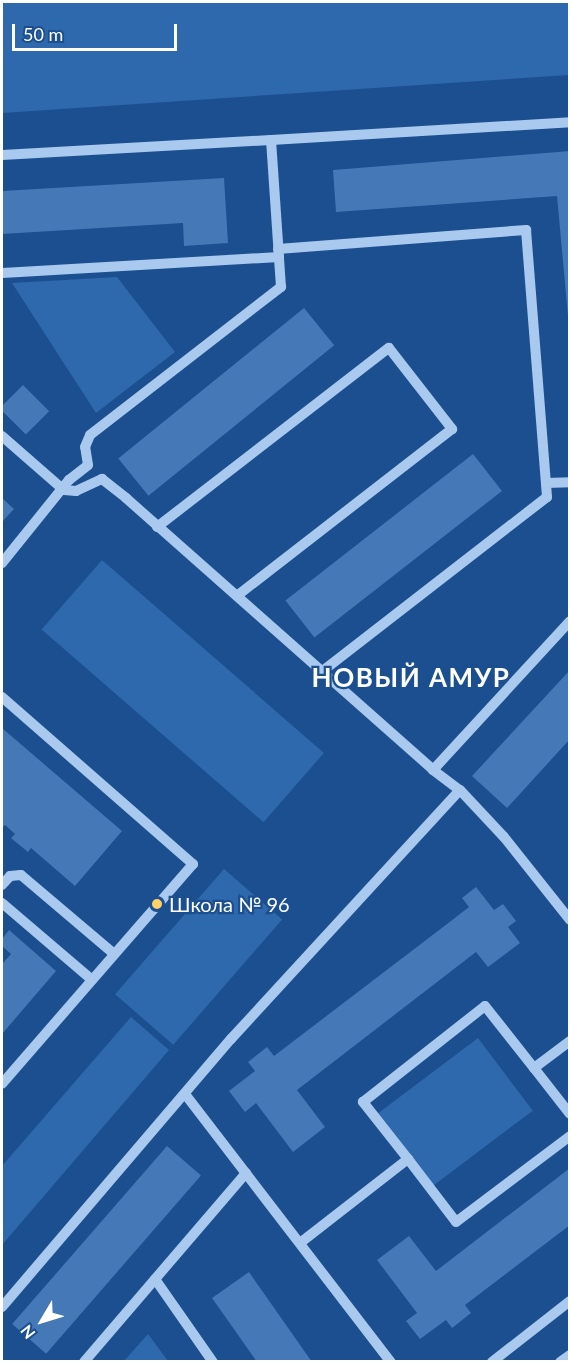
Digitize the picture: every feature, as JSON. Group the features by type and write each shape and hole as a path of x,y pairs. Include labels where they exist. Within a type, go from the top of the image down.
{"lane":[{"path":"2,155 570,122"},
{"path":"272,140 280,287 90,435 85,447 88,465 433,770 460,790 504,837 570,920"},
{"path":"2,273 279,253 526,230 547,497 323,671"},
{"path":"157,527 389,348 452,429 237,596"},
{"path":"2,436 64,490 76,490 102,479"},
{"path":"2,563 64,490 69,480 88,465"},
{"path":"546,483 570,482"},
{"path":"433,770 570,621"},
{"path":"2,697 193,864 2,1084"},
{"path":"2,1307 185,1094 460,790"},
{"path":"2,885 10,876 21,875 114,954"},
{"path":"2,903 92,980"},
{"path":"570,1114 485,1006 363,1102 456,1222 570,1136"},
{"path":"534,1068 570,1041"},
{"path":"185,1094 390,1362"},
{"path":"300,1243 408,1159"},
{"path":"84,1362 246,1173"},
{"path":"155,1279 213,1362"},
{"path":"492,1362 570,1301"},
{"path":"560,1362 570,1354"}],"shaded area":[{"path":"2,2 569,2 569,75 2,113"},
{"path":"117,277 175,352 96,413 12,283"},
{"path":"102,560 324,753 264,822 42,629"},
{"path":"224,869 282,920 173,1045 115,994"},
{"path":"131,1017 169,1050 2,1245 2,1166"},
{"path":"478,1038 533,1111 431,1188 376,1115"},
{"path":"148,1334 168,1361 124,1361"}],"building":[{"path":"570,151 570,338 557,196 336,212 333,170"},
{"path":"224,178 228,243 184,246 183,223 2,234 2,191"},
{"path":"304,308 334,345 148,496 118,458"},
{"path":"23,385 49,411 26,434 2,411 2,406"},
{"path":"473,454 502,491 314,638 285,601"},
{"path":"2,498 14,509 2,522"},
{"path":"570,670 570,739 507,808 472,776"},
{"path":"2,728 122,831 75,886 31,848 28,852 11,838 15,834 5,825 2,828"},
{"path":"476,887 494,910 503,904 516,921 508,927 520,943 488,967 476,952 297,1090 325,1127 293,1152 256,1103 245,1112 229,1091 255,1071 248,1062 267,1047 274,1056 447,924 469,907 462,898"},
{"path":"9,930 56,971 2,1034 2,964 11,954 2,946 2,939"},
{"path":"167,1146 201,1176 46,1354 12,1324"},
{"path":"570,1168 570,1225 465,1305 471,1313 452,1328 446,1320 420,1339 406,1321 417,1313 377,1260 409,1236 436,1271"},
{"path":"249,1272 312,1362 257,1362 212,1298"}],"place":[{"name":"Школа № 96","path":"157,904"}],"district":[{"name":"НОВЫЙ АМУР","path":"411,678"}]}
